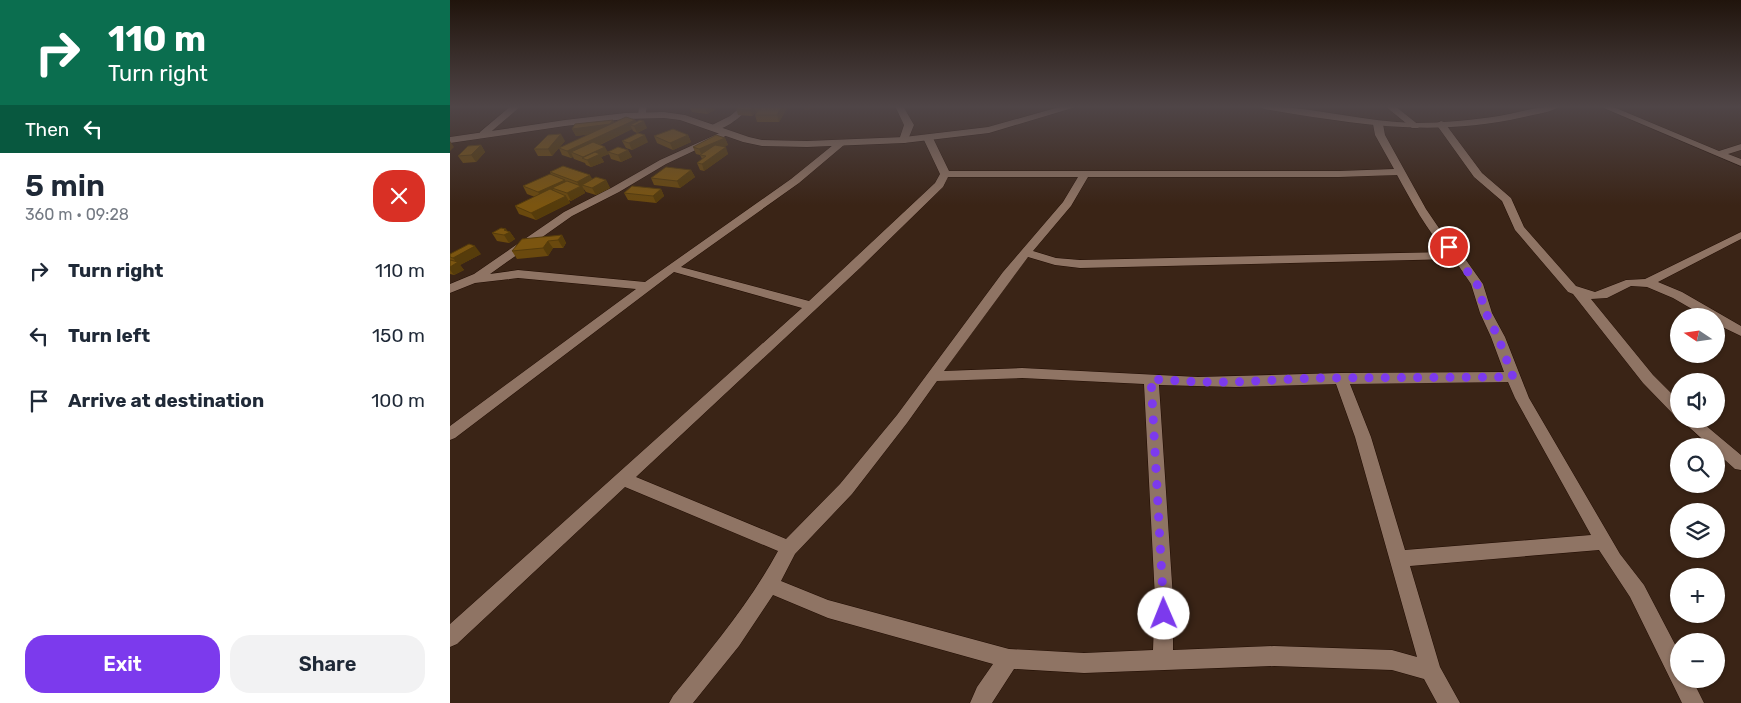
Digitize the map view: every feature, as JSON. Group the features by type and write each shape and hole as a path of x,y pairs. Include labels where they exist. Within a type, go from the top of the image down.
{"street":[{"path":"471,282 568,214 615,190 663,162 713,139"},
{"path":"747,139 762,143 807,144 918,139"},
{"path":"928,139 945,174"},
{"path":"1382,139 1422,209 1442,239 1457,255 1477,284 1486,313 1498,337 1522,398 1604,542 1637,591 1670,656"},
{"path":"1452,139 1478,175 1507,200 1519,228 1566,284 1579,293 1648,379 1670,401"},
{"path":"1682,139 1741,163"},
{"path":"450,434 672,268 795,181 841,143"},
{"path":"1718,154 1741,147"},
{"path":"945,174 1339,174 1401,172"},
{"path":"450,637 811,306 932,191 945,174"},
{"path":"680,703 732,639 769,585 789,548 846,489 902,419 998,289 1007,274 1066,204 1078,187 1084,174"},
{"path":"1579,293 1599,296 1607,295 1626,283 1648,282 1741,235"},
{"path":"1026,253 1055,261 1080,264 1457,255"},
{"path":"672,268 811,306"},
{"path":"450,289 503,274 648,286"},
{"path":"1648,282 1698,308"},
{"path":"1725,323 1741,332"},
{"path":"933,376 1022,373 1198,382 1341,378 1513,377"},
{"path":"1341,378 1363,437 1431,671 1449,703"},
{"path":"1151,379 1164,598 1163,660"},
{"path":"1699,428 1741,464"},
{"path":"622,478 789,548"},
{"path":"1398,559 1604,542"},
{"path":"769,585 828,609 1009,659 1084,663 1274,656 1392,660 1431,671"},
{"path":"981,703 984,694 1009,659"},
{"path":"1686,688 1693,703"}],"building":[{"path":"544,139 557,139 548,149 534,149"},
{"path":"579,139 594,139 567,151 559,148"},
{"path":"626,139 637,139 629,143 622,141"},
{"path":"660,139 679,139 670,143"},
{"path":"709,139 723,139 699,149 693,147"},
{"path":"593,142 605,147 583,157 571,152"},
{"path":"481,145 471,155 458,156 468,146"},
{"path":"715,145 726,147 702,164 697,163 706,156 700,155"},
{"path":"618,147 628,150 618,155 608,152"},
{"path":"595,152 600,154 587,160 582,158"},
{"path":"563,166 590,175 577,182 550,172"},
{"path":"666,167 691,170 677,181 651,178"},
{"path":"550,174 565,180 538,192 523,186"},
{"path":"596,177 606,180 592,188 582,185"},
{"path":"567,181 581,186 567,193 552,188"},
{"path":"632,186 661,189 653,196 624,193"},
{"path":"550,189 566,196 531,213 515,206"},
{"path":"501,228 510,232 504,235 492,233"},
{"path":"562,235 558,240 548,241 543,248 512,251 522,239"},
{"path":"469,244 475,246 453,258 450,257 450,254"},
{"path":"450,260 458,262 450,267"}],"route":[{"path":"1164,614 1151,379 1236,382 1314,378 1513,377 1498,337 1486,313 1477,284 1457,255 1449,247"}]}
